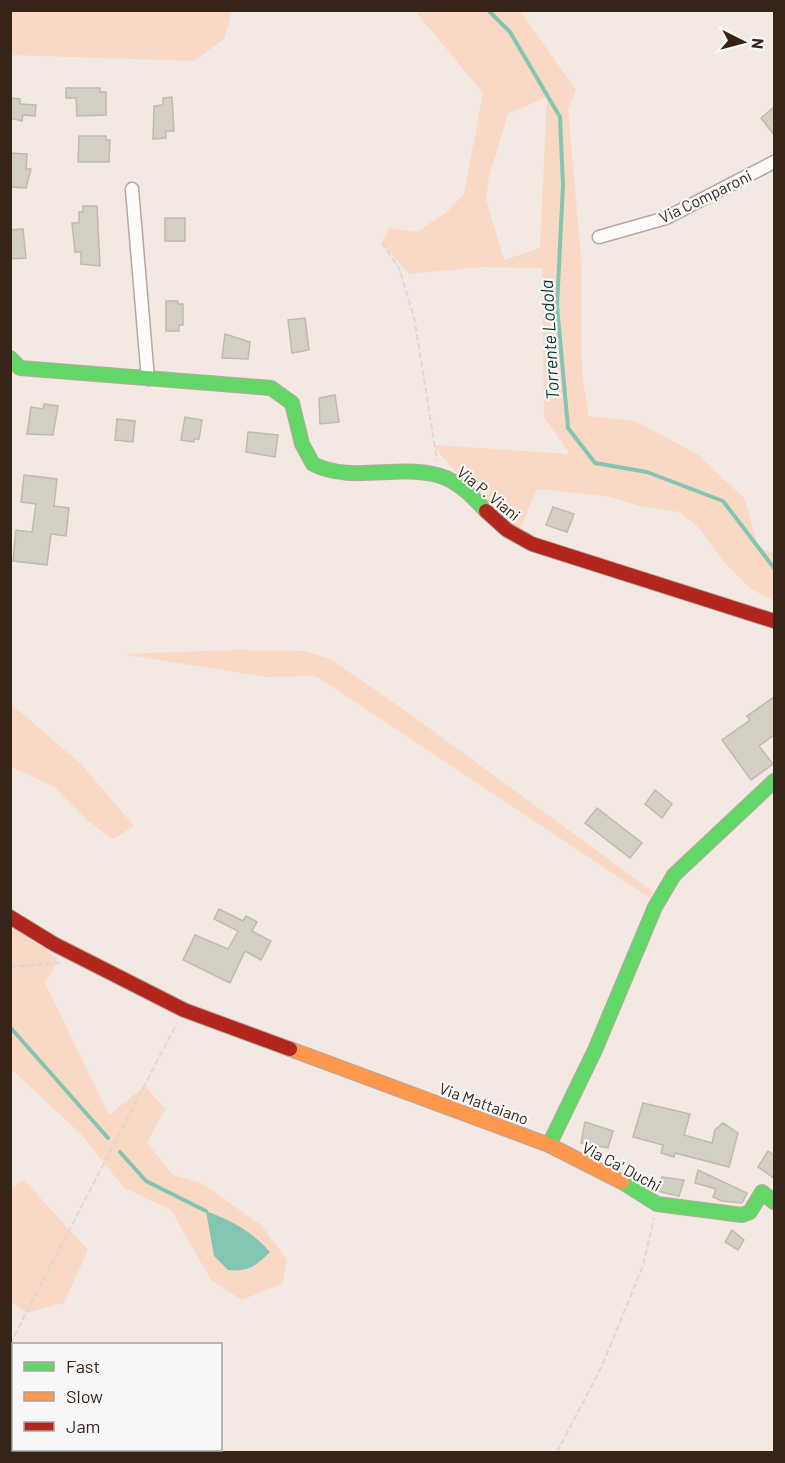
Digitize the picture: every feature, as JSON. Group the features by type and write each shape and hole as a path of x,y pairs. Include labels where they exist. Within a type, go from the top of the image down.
{"street":[{"name":"Via Comparoni","path":"599,237 666,218 774,162"},
{"path":"132,189 148,379"},
{"name":"Via P. Viani","path":"11,363 29,369 271,388 289,398 298,417 306,451 312,463 318,467 340,472 425,474 443,477 456,484 505,529 532,544 774,621"},
{"path":"549,1145 595,1050 655,907 674,875 774,781"},
{"name":"Via Mattaiano","path":"10,917 54,944 184,1010 549,1145"},
{"name":"Via Ca' Duchi","path":"549,1145 631,1186 657,1204 742,1215 750,1212 762,1192 774,1202"}],"path":[{"path":"382,243 399,268 411,307 431,434 443,477"},
{"path":"10,967 66,963"},
{"path":"10,1344 184,1010"},
{"path":"557,1452 601,1368 643,1266 657,1204"}],"shaded area":[{"path":"11,10 232,11 224,39 194,61 11,55"},
{"path":"415,11 520,11 576,90 568,109 581,257 582,375 589,416 635,421 697,454 745,499 758,547 774,553 774,601 751,589 725,563 697,526 679,512 643,507 606,496 537,489 517,537 493,518 433,445 570,454 544,417 542,268 482,267 409,274 382,243 389,228 417,232 448,211 464,194 483,93","holes":["547,97 540,248 504,260 486,199 489,177 508,114"]},
{"path":"235,650 304,651 330,659 403,709 652,891 650,898 316,676 266,677 122,654"},
{"path":"11,704 82,765 134,826 113,839 88,821 53,786 11,767"},
{"path":"10,925 59,959 45,983 109,1115 145,1086 165,1109 147,1143 173,1175 201,1183 261,1225 287,1260 283,1283 242,1300 211,1280 171,1210 123,1187 81,1134 11,1069"},
{"path":"24,1180 88,1250 64,1303 26,1313 10,1301 11,1189"},
{"path":"206,1211 241,1227 270,1252 251,1267 228,1270 214,1256"}],"building":[{"path":"66,88 100,88 100,92 106,92 106,115 77,116 76,98 66,98"},
{"path":"172,97 174,131 166,131 166,138 153,139 154,106 163,105 163,98"},
{"path":"10,98 20,99 20,104 36,105 35,116 23,115 22,121 10,118"},
{"path":"774,107 774,135 761,118"},
{"path":"79,136 106,136 106,140 110,140 109,162 78,162"},
{"path":"10,153 27,154 26,169 31,169 26,188 10,187"},
{"path":"83,206 97,206 100,266 81,264 81,252 75,252 72,223 79,223 79,212 83,212"},
{"path":"165,218 185,218 185,241 165,241"},
{"path":"23,229 26,258 10,259 10,230"},
{"path":"166,301 178,301 178,304 183,304 183,325 179,325 179,331 166,331"},
{"path":"305,318 309,350 292,353 288,320"},
{"path":"225,334 250,342 248,359 222,358"},
{"path":"335,395 339,422 320,424 319,398"},
{"path":"44,404 58,406 53,435 27,434 31,407 43,409"},
{"path":"185,417 202,420 199,439 194,439 194,442 181,440"},
{"path":"117,419 135,421 133,442 115,440"},
{"path":"248,432 278,435 275,457 246,452"},
{"path":"24,475 57,479 54,506 69,508 66,536 51,534 47,565 13,561 16,530 32,532 36,504 21,502"},
{"path":"553,507 574,514 567,532 546,525"},
{"path":"774,697 774,735 759,746 773,764 751,780 722,740 750,720 747,716"},
{"path":"655,790 672,804 662,818 645,804"},
{"path":"597,808 642,843 630,858 585,823"},
{"path":"219,909 243,921 246,916 257,922 252,931 271,941 261,960 245,951 230,983 183,960 195,935 228,949 238,931 214,919"},
{"path":"643,1103 690,1114 684,1135 712,1143 715,1130 723,1123 738,1133 729,1167 675,1153 674,1157 661,1153 663,1145 633,1137"},
{"path":"585,1122 613,1131 608,1148 581,1143"},
{"path":"768,1151 774,1155 774,1178 758,1167"},
{"path":"698,1170 747,1193 742,1203 722,1201 713,1197 716,1189 695,1183"},
{"path":"662,1177 684,1180 679,1196 657,1191"},
{"path":"732,1230 744,1240 738,1250 725,1242"}],"waterway":[{"name":"Torrente Lodola","path":"488,10 510,32 560,117 563,185 557,306 568,428 595,463 647,472 723,501 774,568"},
{"path":"10,1027 108,1138"},
{"path":"120,1152 146,1181 206,1211"}],"traffic: fast":[{"path":"10,358 20,368 271,388 292,403 302,444 313,464 345,473 430,473 457,484 486,511"},
{"path":"549,1145 595,1050 655,907 674,875 774,781"},
{"path":"622,1182 657,1204 742,1215 750,1212 762,1192 774,1202"}],"traffic: slow":[{"path":"290,1049 549,1145 622,1182"}],"traffic: jam":[{"path":"486,511 507,530 532,544 774,621"},
{"path":"10,917 54,944 184,1010 290,1049"}]}
